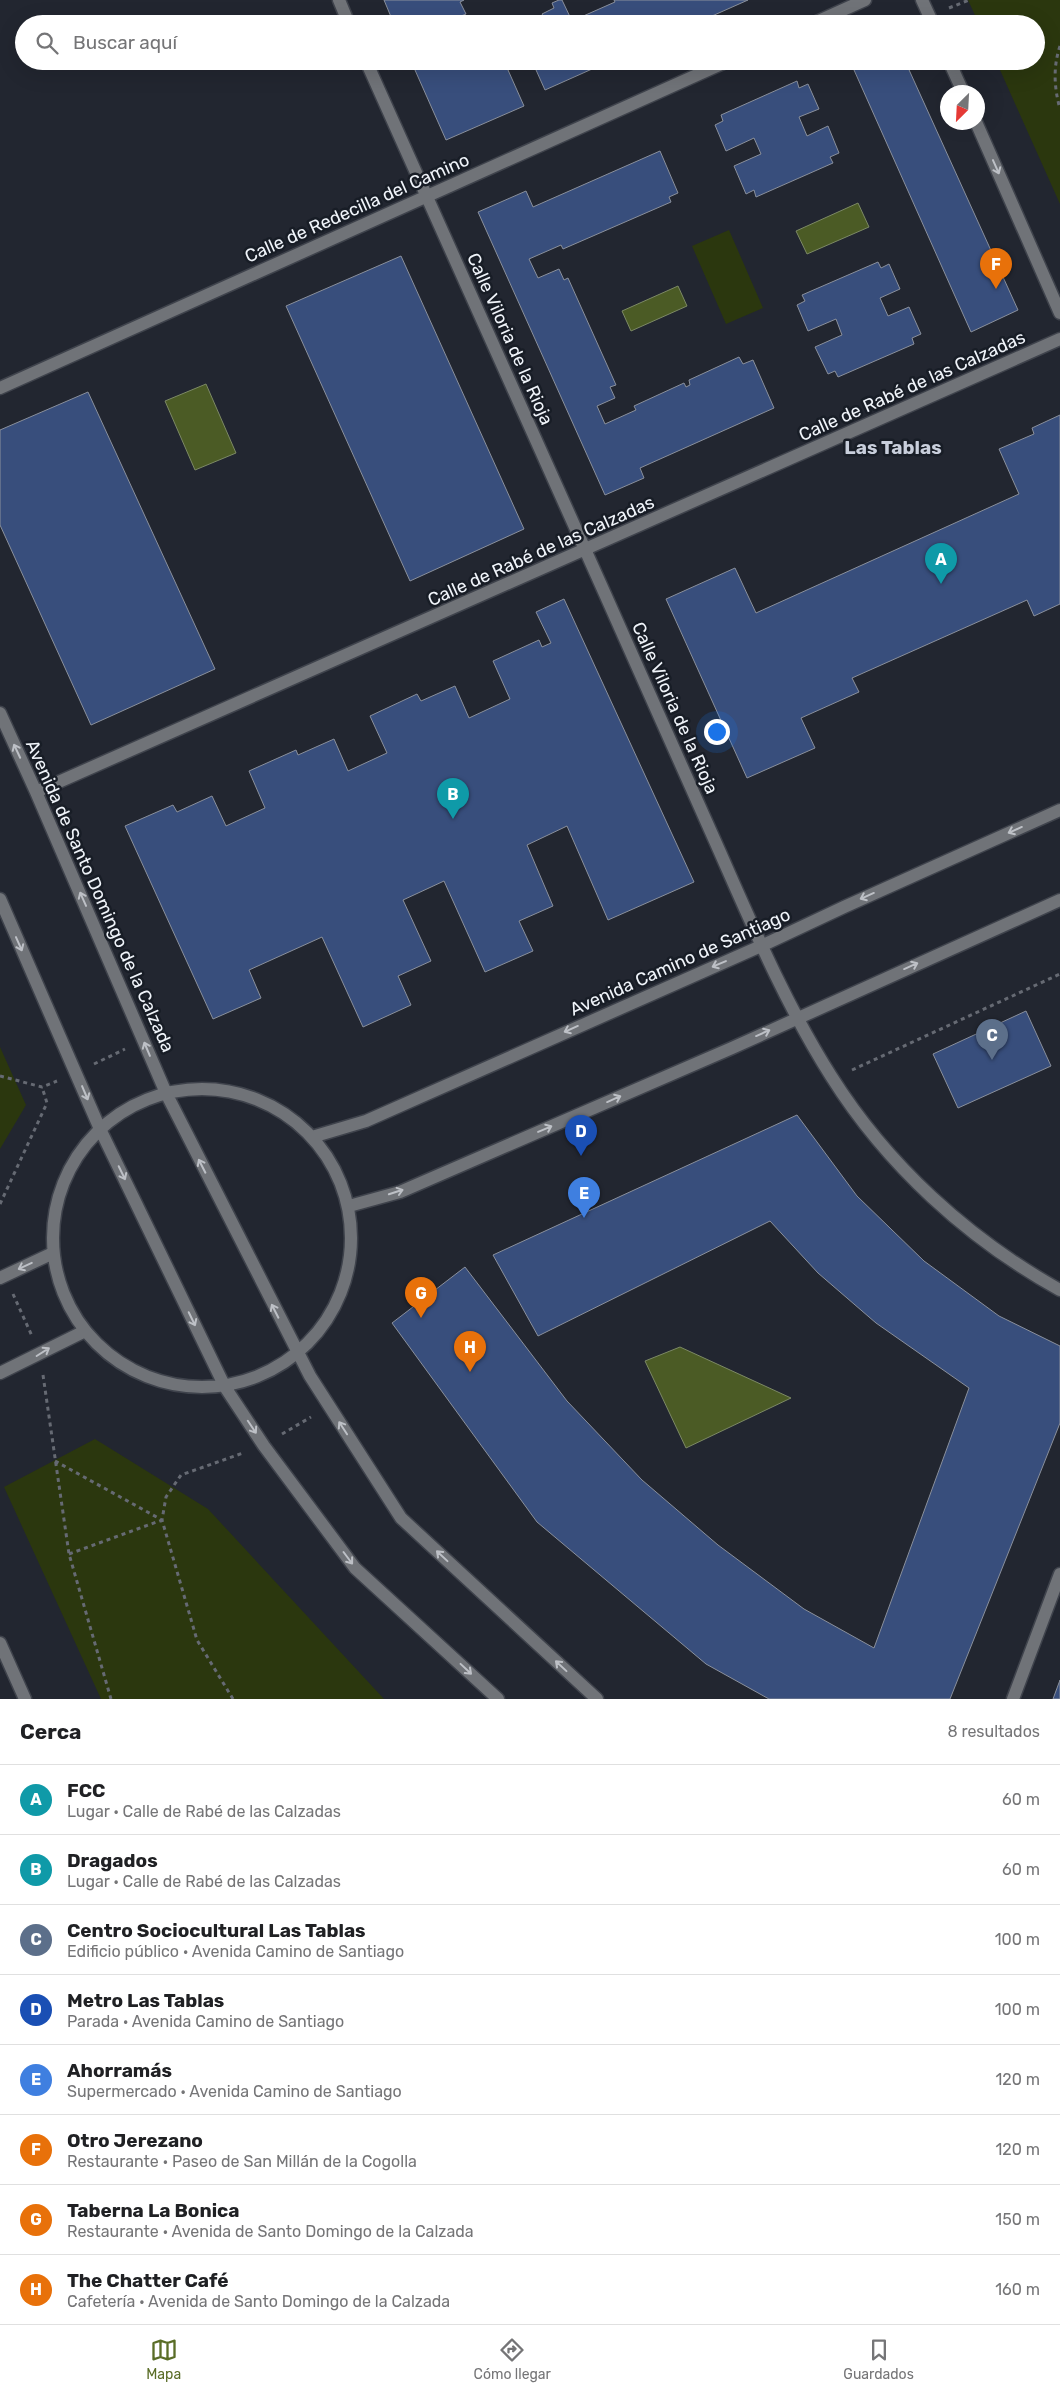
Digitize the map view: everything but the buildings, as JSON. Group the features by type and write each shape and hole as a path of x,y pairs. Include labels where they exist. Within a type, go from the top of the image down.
{"street":[{"path":"339,0 345,15"},
{"path":"832,15 865,0"},
{"path":"922,0 929,15"},
{"name":"Calle Viloria de la Rioja","path":"370,70 586,550 761,946 797,1018 833,1079 884,1148 949,1215 1029,1273 1060,1290"},
{"name":"Calle de Redecilla del Camino","path":"0,388 708,70"},
{"path":"953,70 960,85"},
{"path":"980,130 1060,313"},
{"name":"Calle de Rabé de las Calzadas","path":"36,792 1060,340"},
{"name":"Avenida de Santo Domingo de la Calzada","path":"0,713 166,1094 297,1355 401,1518 597,1699"},
{"name":"Avenida Camino de Santiago","path":"312,1137 366,1121 761,946 1060,810"},
{"path":"0,899 100,1129 224,1387 264,1446 356,1568 498,1699"},
{"path":"349,1206 400,1192 797,1018 1060,900"},
{"path":"219,1090 270,1105 312,1137 333,1170 349,1206 351,1261 333,1313 297,1355 263,1376 224,1387 172,1385 124,1366 85,1331 64,1293 51,1254 54,1214 62,1187 81,1150 100,1129 120,1113 143,1101 166,1094 219,1090"},
{"path":"0,1278 51,1254"},
{"path":"0,1373 85,1331"},
{"path":"1013,1699 1060,1574"},
{"path":"0,1643 25,1699"}],"path":[{"path":"1060,46 1054,64 1055,86 1060,109"},
{"path":"833,1079 1060,974"},
{"path":"0,1204 47,1104 42,1087"},
{"path":"112,1699 69,1554 55,1460 162,1520"},
{"path":"199,1468 182,1475 176,1482 166,1497 162,1520 197,1640 233,1699"},
{"path":"69,1554 162,1520"}],"shaded area":[{"path":"968,0 1060,0 1060,204 1000,70 1045,70 1045,15 975,15"},
{"path":"858,203 869,227 807,254 796,231"},
{"path":"729,230 763,308 726,324 692,246"},
{"path":"678,286 687,306 631,331 622,311"},
{"path":"206,384 236,453 195,470 165,401"},
{"path":"0,1047 26,1105 0,1149"},
{"path":"680,1347 791,1398 686,1448 645,1361"},
{"path":"95,1439 208,1509 384,1699 101,1699 4,1487"}],"place":[{"name":"Otro Jerezano","path":"996,289"},
{"name":"FCC","path":"941,584"},
{"name":"Dragados","path":"453,819"},
{"name":"Centro Sociocultural Las Tablas","path":"992,1060"},
{"name":"Metro Las Tablas","path":"581,1156"},
{"name":"Ahorramás","path":"584,1218"},
{"name":"Taberna La Bonica","path":"421,1318"},
{"name":"The Chatter Café","path":"470,1372"}],"district":[{"name":"Las Tablas","path":"893,447"}]}
